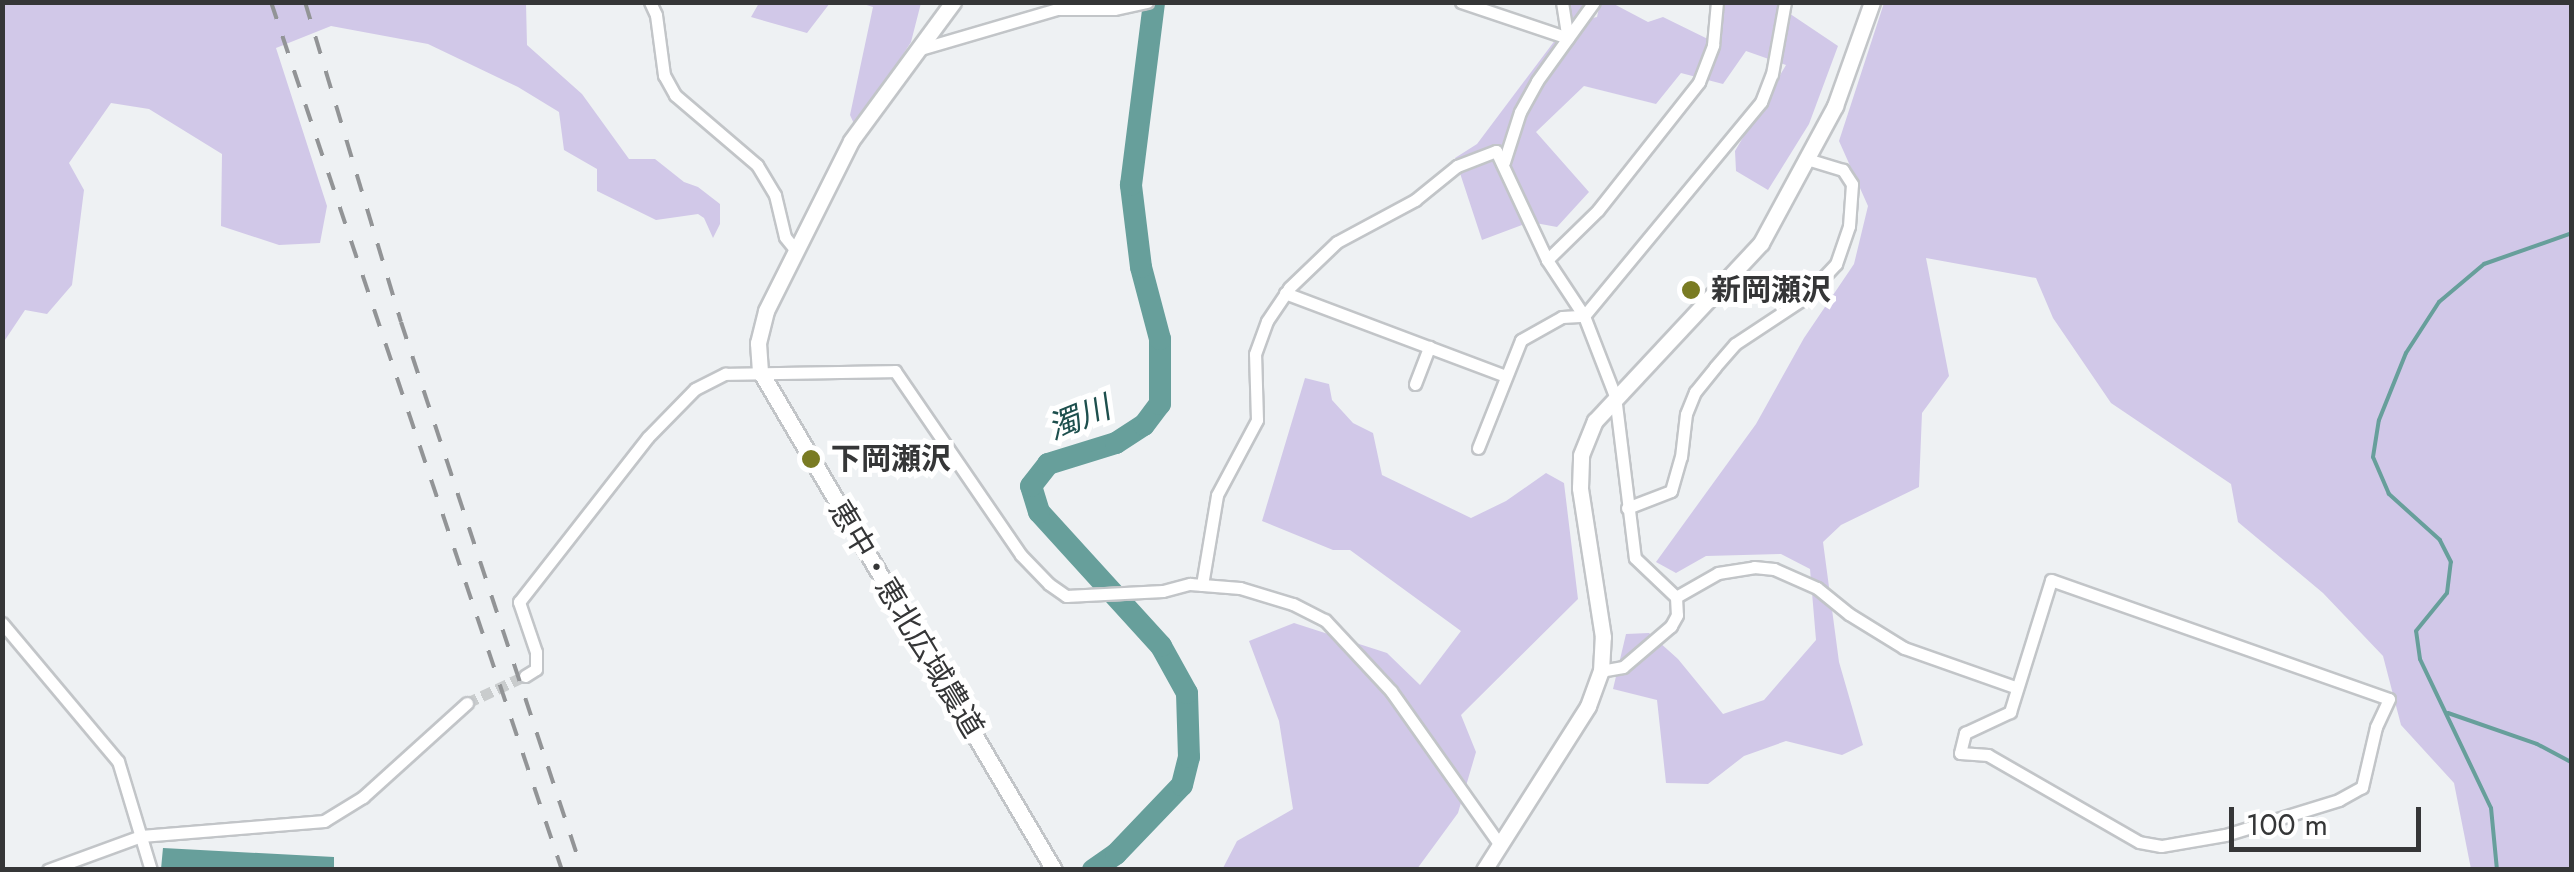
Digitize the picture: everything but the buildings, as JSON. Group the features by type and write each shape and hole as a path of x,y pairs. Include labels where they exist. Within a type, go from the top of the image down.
{"street":[{"path":"760,371 758,343 766,311 850,141 953,2"},
{"path":"917,50 1057,9 1114,9 1147,2"},
{"path":"1461,2 1568,38"},
{"path":"1562,2 1568,38"},
{"path":"1504,162 1520,112 1594,2"},
{"path":"1547,260 1598,210 1699,82 1713,45 1717,2"},
{"path":"1478,448 1521,340 1562,317 1584,316 1762,102 1772,74 1785,2"},
{"path":"1484,870 1588,706 1601,670 1603,636 1580,488 1581,455 1595,421 1761,243 1840,92 1872,2"},
{"path":"654,7 664,75 675,96 757,166 775,195 785,237 797,252"},
{"path":"1202,585 1217,495 1257,420 1254,354 1267,321 1285,293 1336,242 1415,200 1457,166 1496,151 1547,260 1584,316 1615,396 1635,558 1676,597"},
{"path":"1627,508 1671,491 1681,457 1686,414 1695,392 1715,367 1735,344 1803,299 1836,264 1849,226 1852,184 1842,170 1808,159"},
{"path":"1285,293 1506,376"},
{"path":"1415,384 1429,347"},
{"name":"恵中・恵北広域農道","path":"760,371 1053,869"},
{"path":"525,676 536,669 536,652 519,602 530,593 595,501 695,389 724,374 895,371 1020,555 1066,596 1202,585 1240,588 1294,604 1325,620 1348,640 1391,691 1500,845"},
{"path":"1676,597 1718,573 1754,567 1774,570 1817,588 1849,614 1904,648 2016,687"},
{"path":"2051,580 2389,699 2376,727 2362,787 2339,800 2225,835 2161,846 2139,842 1988,755 1960,753 1965,734 2010,712 2016,687 2051,580"},
{"path":"1601,670 1623,667 1672,626 1676,597"},
{"path":"2,624 106,741 118,760 151,870"},
{"path":"48,870 141,836 324,820 363,797 467,703"}],"shaded area":[{"path":"3,2 526,3 527,45 582,94 629,159 655,159 720,204 720,224 713,238 698,214 656,220 597,191 597,169 564,150 559,112 518,87 428,44 331,26 276,48 327,206 320,243 279,245 221,226 222,154 149,109 111,103 69,163 84,190 72,285 47,314 25,310 3,343"},
{"path":"759,2 830,3 807,33 751,17"},
{"path":"860,3 921,3 911,42 856,128 850,115 873,7"},
{"path":"1562,3 1581,3 1588,19 1597,17 1600,3 1612,3 1648,22 1663,17 1718,44 1721,3 1774,3 1838,46 1809,124 1768,190 1736,171 1735,151 1786,65 1746,51 1723,84 1681,73 1656,104 1584,86 1536,132 1589,192 1557,227 1530,222 1482,240 1455,158 1477,144 1568,23"},
{"path":"1884,3 2571,3 2571,869 2471,869 2454,783 2401,725 2383,656 2323,593 2238,522 2231,484 2111,403 2053,318 2036,278 1926,258 1949,376 1922,413 1919,487 1841,525 1823,542 1839,662 1863,745 1842,755 1786,741 1744,756 1708,784 1666,783 1657,700 1613,689 1626,634 1649,633 1678,659 1723,714 1764,700 1816,640 1810,569 1781,554 1706,556 1676,573 1656,562 1756,424 1804,338 1854,264 1868,206 1839,141"},
{"path":"1305,378 1329,384 1332,400 1353,423 1373,433 1382,475 1471,518 1506,501 1546,473 1564,483 1578,599 1461,715 1476,752 1458,813 1417,869 1222,870 1237,841 1293,809 1279,721 1249,641 1294,623 1387,653 1420,685 1461,631 1350,550 1333,550 1262,521"}],"water":[{"path":"163,848 334,857 334,869 161,869"}],"waterway":[{"name":"濁川","path":"1093,870 1116,854 1182,785 1189,757 1187,693 1161,646 1039,512 1031,486 1048,464 1116,443 1144,425 1160,404 1160,339 1141,267 1131,185 1154,2"},
{"path":"2497,870 2491,808 2420,659 2416,631 2447,593 2451,562 2440,540 2389,494 2373,457 2379,420 2406,353 2439,302 2484,264 2572,233"},
{"path":"2448,713 2537,744 2572,763"}],"tunnel":[{"path":"467,703 525,676"}],"railway":[{"path":"271,2 562,870"},
{"path":"305,2 401,322 582,870"}],"place":[{"name":"新岡瀬沢","path":"1691,290"},
{"name":"下岡瀬沢","path":"811,459"}]}
